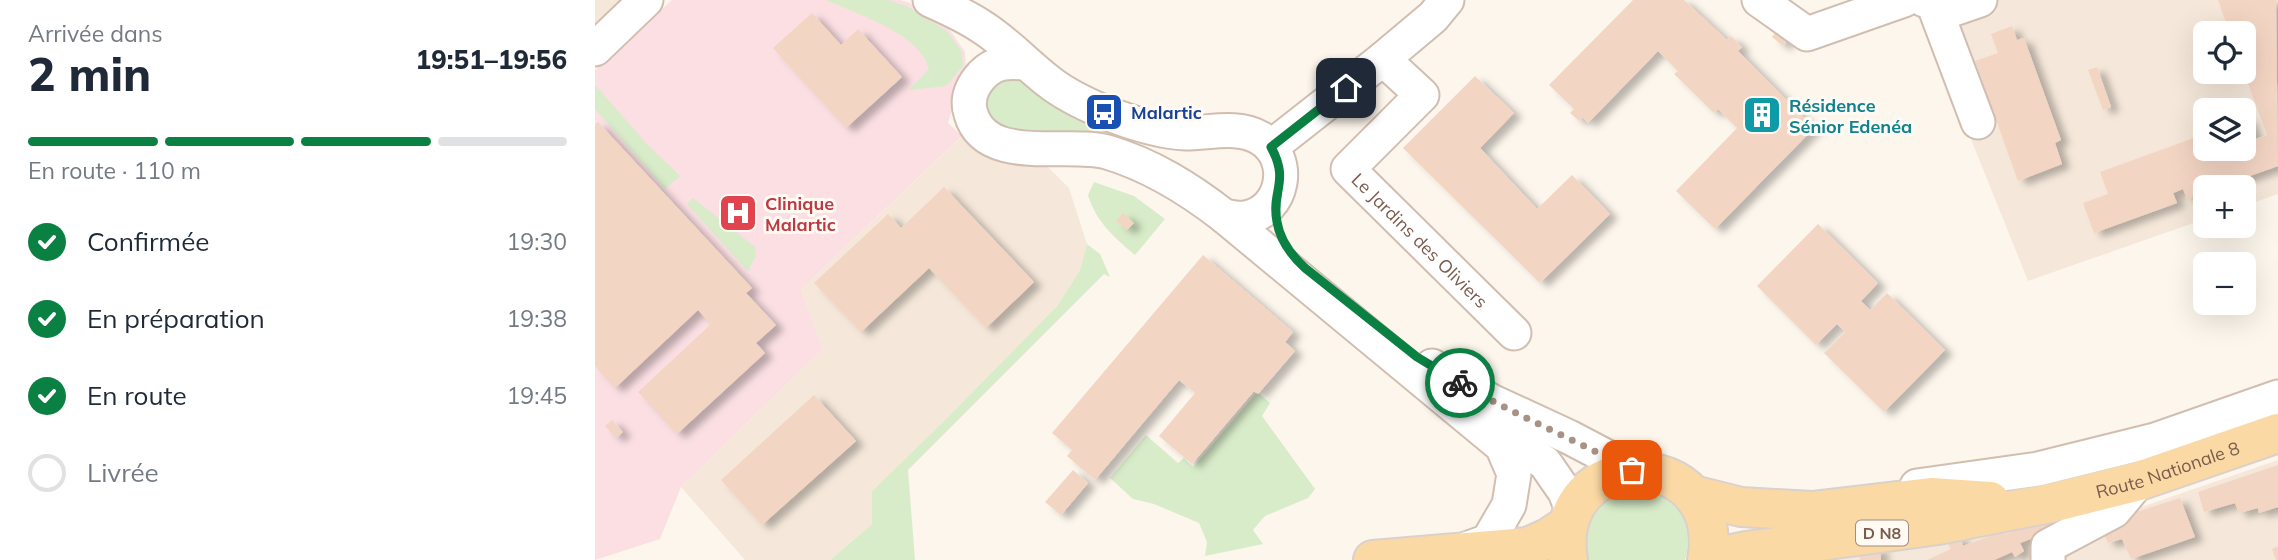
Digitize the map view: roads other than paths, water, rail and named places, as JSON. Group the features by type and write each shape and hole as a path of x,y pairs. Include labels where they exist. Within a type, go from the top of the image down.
{"main road":[{"name":"Route Nationale 8","path":"1632,470 1664,474 1686,488 1741,507 1812,512 1931,497 1962,500 2046,486 2139,481 2278,433"},
{"path":"1373,560 1528,547 1570,532 1583,496 1596,483 1613,474 1632,470"},
{"name":"Route Nationale 8","path":"1707,560 1746,551 1938,525 2046,486"},
{"path":"1686,488 1702,509 1708,525 1710,542 1707,560"}],"street":[{"path":"595,49 646,0"},
{"path":"1271,147 1383,59 1433,17 1447,0"},
{"path":"1759,0 1807,34 1921,1 1954,9 1980,0"},
{"path":"1921,1 1978,122"},
{"path":"939,4 982,26 1051,84 1080,101 1137,124 1184,133 1232,130 1260,138 1271,147 1280,163 1276,221 1291,255 1417,357 1491,401 1632,470"},
{"path":"939,4 973,43 982,75"},
{"name":"Le Jardins des Oliviers","path":"1383,59 1422,95 1348,169 1514,333"},
{"path":"1026,63 1002,61 982,75 971,90 971,117 988,138 1002,144 1030,149 1104,151 1172,180 1224,216 1502,446 1514,474 1509,505 1488,541 1455,552"},
{"path":"1224,216 1243,219 1259,214 1277,195"},
{"path":"1435,390 1545,463 1565,492 1570,532"},
{"name":"D N8","path":"1686,488 1825,499 2046,486 2154,440 2278,397"},
{"path":"2048,560 2048,546 2114,511 2139,481"},
{"name":"D N8","path":"1707,560 1743,537 1926,515 1962,500"}],"place":[{"name":"Malartic","path":"1104,112"},
{"name":"Résidence Sénior Edenéa","path":"1762,115"},
{"name":"Clinique Malartic","path":"738,213"}]}
